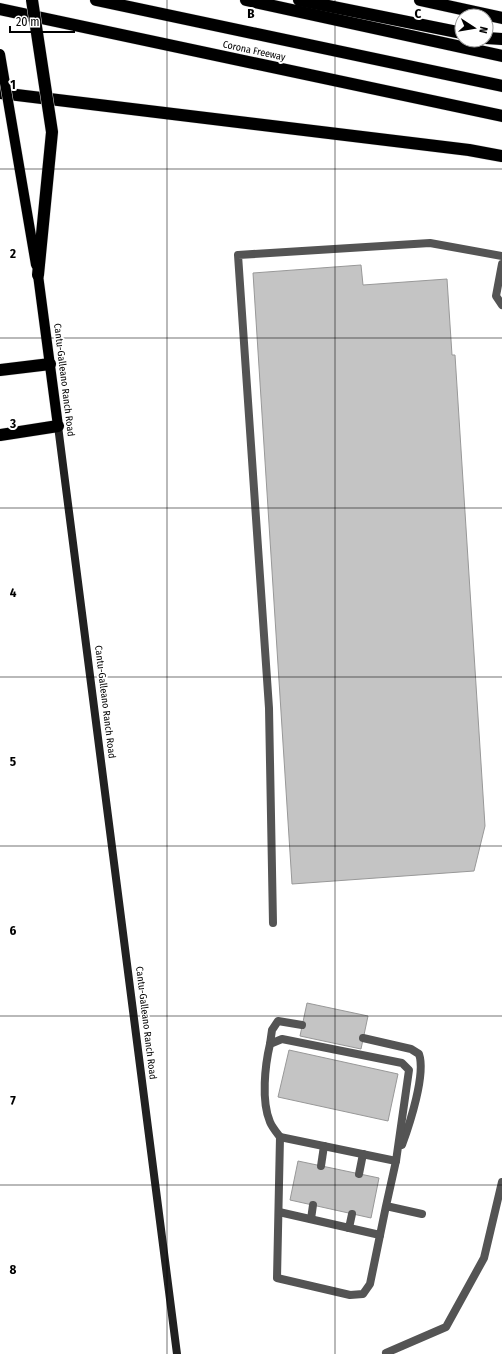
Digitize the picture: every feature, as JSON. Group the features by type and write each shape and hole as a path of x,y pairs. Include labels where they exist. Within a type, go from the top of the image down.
{"highway":[{"path":"32,0 52,132 38,275"},
{"path":"96,0 502,86"},
{"path":"246,0 502,56"},
{"path":"299,0 454,31"},
{"path":"420,0 502,18"},
{"name":"Corona Freeway","path":"0,9 502,116"},
{"path":"0,93 461,149 502,156"},
{"path":"0,370 50,364"},
{"path":"0,435 58,426"}],"main road":[{"name":"Cantu-Galleano Ranch Road","path":"0,54 38,275 177,1354"}],"lane":[{"path":"273,923 270,708 238,255 430,243 502,256"},
{"path":"502,264 496,296 502,304"},
{"path":"270,1044 282,1039 402,1063 409,1070 396,1160 370,1284 363,1294 350,1295 277,1278 280,1137 270,1122 266,1106 265,1063 272,1030 278,1021 302,1024"},
{"path":"363,1038 411,1049 419,1054 422,1062 411,1119 396,1160"},
{"path":"280,1137 396,1160"},
{"path":"320,1166 324,1146"},
{"path":"359,1174 363,1154"},
{"path":"386,1353 446,1327 484,1258 502,1182"},
{"path":"311,1220 313,1205"},
{"path":"386,1206 422,1214"},
{"path":"279,1212 380,1235"},
{"path":"349,1228 352,1214"}],"building":[{"path":"361,265 363,285 447,279 452,355 455,355 485,826 474,871 292,884 253,273"},
{"path":"307,1003 368,1016 361,1049 300,1036"},
{"path":"289,1050 398,1074 388,1121 278,1097"},
{"path":"298,1161 379,1178 371,1218 290,1200"}]}
